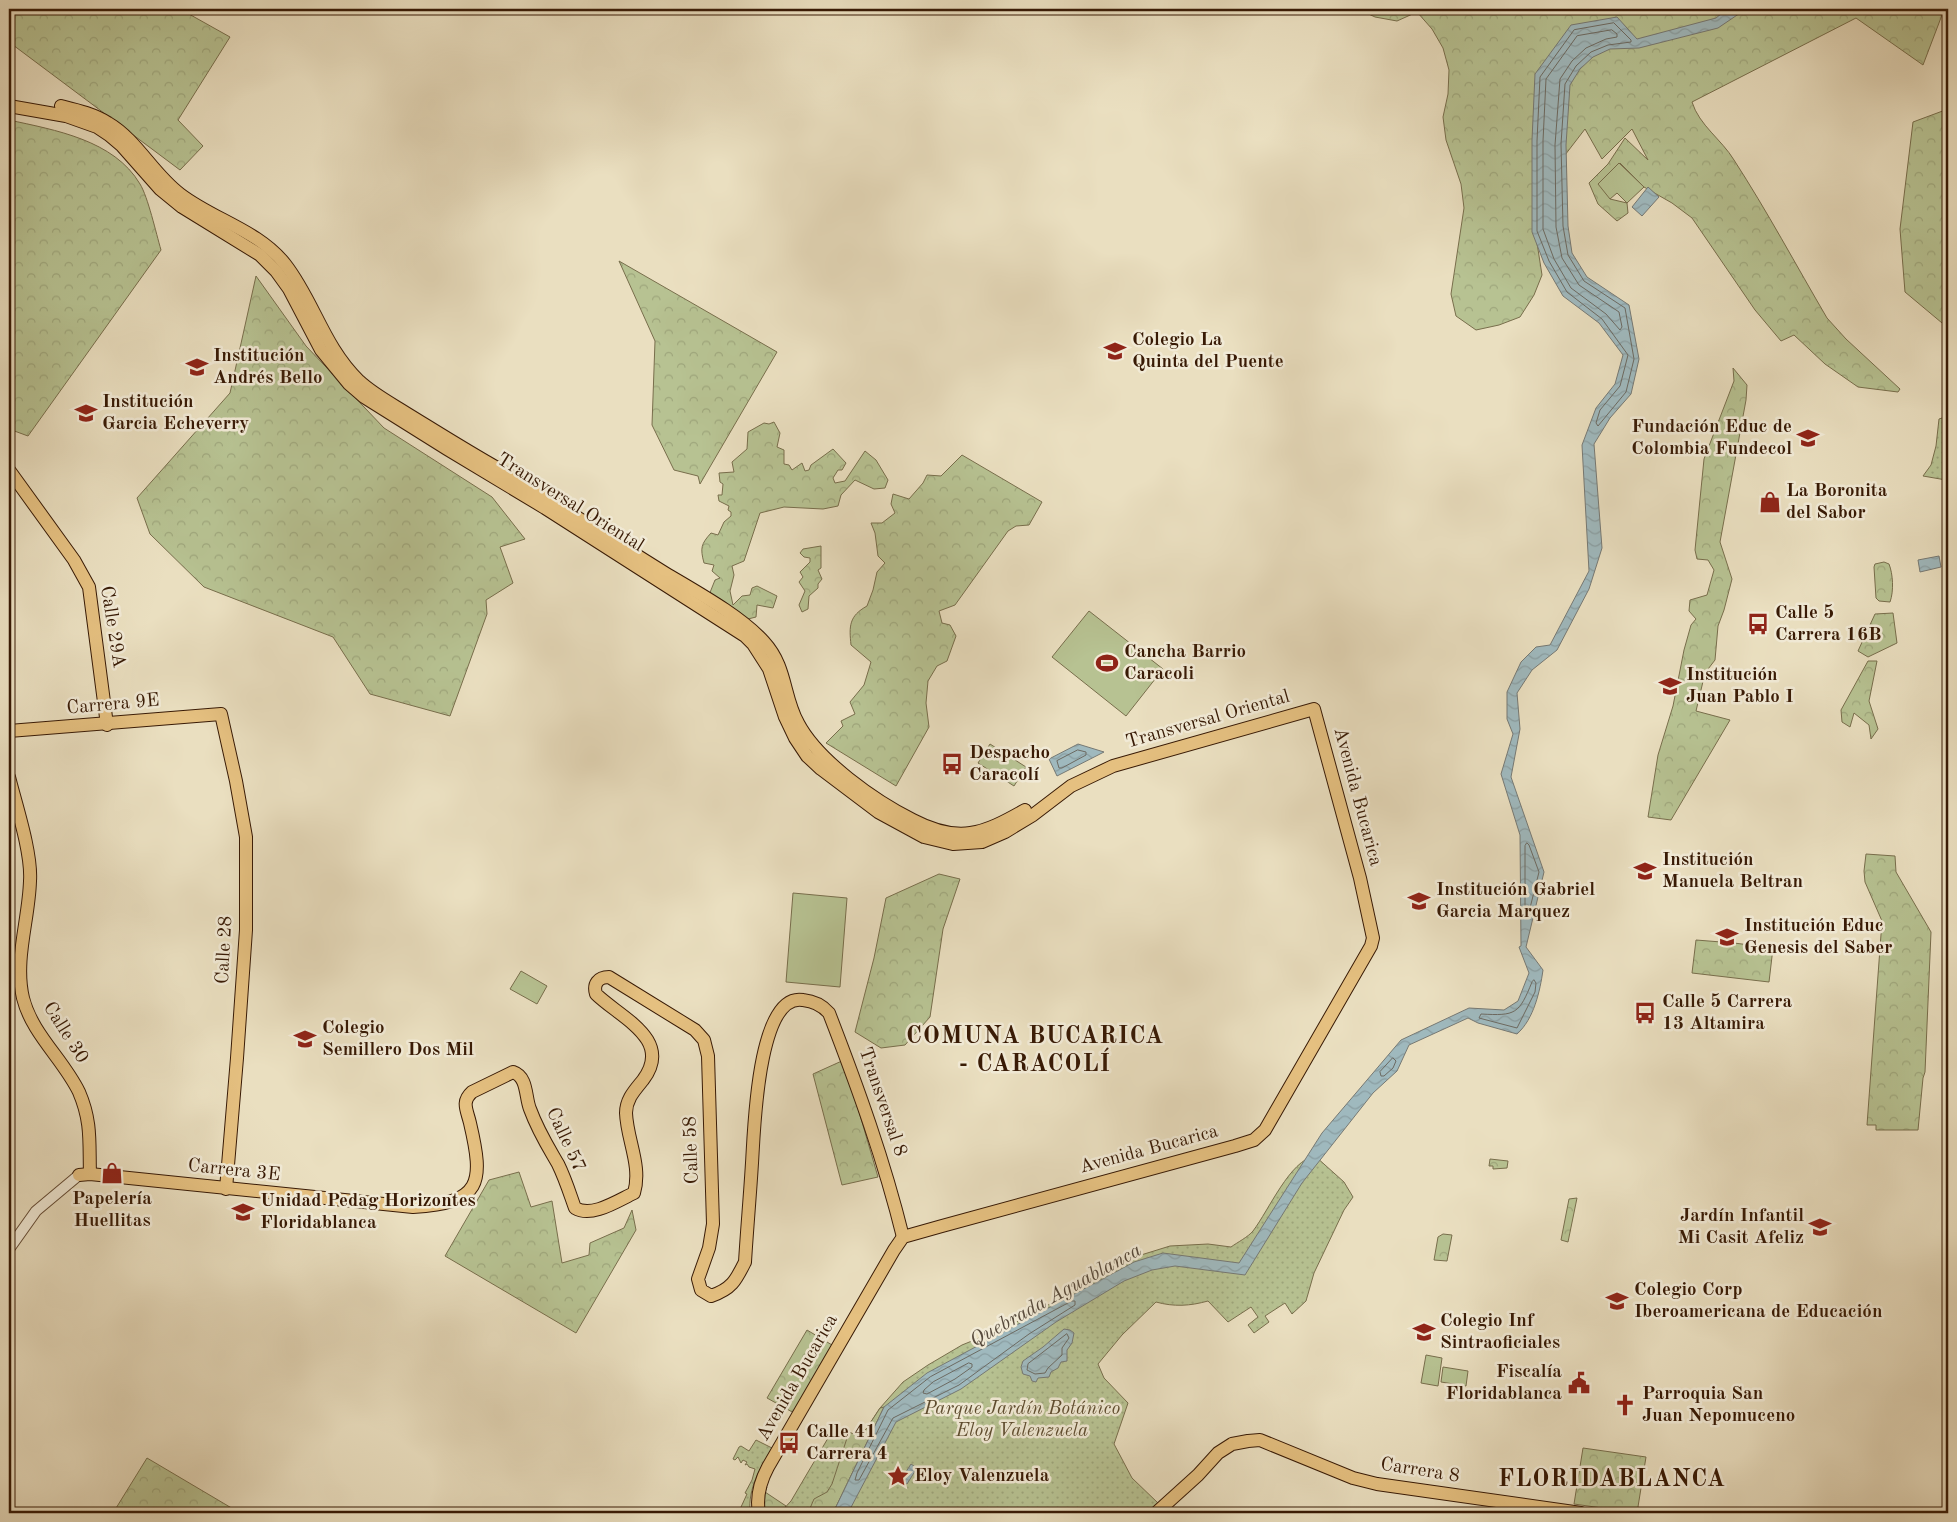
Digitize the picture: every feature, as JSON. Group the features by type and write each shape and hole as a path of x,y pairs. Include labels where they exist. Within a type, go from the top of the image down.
{"main road":[{"name":"Transversal Oriental","path":"9,98 80,111 96,116 114,127 180,195 213,215 262,240 271,248 291,271 329,345 361,382 387,401 551,507"},
{"name":"Transversal Oriental","path":"9,106 66,116 109,134 160,189 182,208 260,255 265,260 289,289 321,350 349,384 364,397 702,595 751,630 765,643 781,668 798,722 819,752 843,773 916,822 934,830 959,835 977,833 997,826 1030,807 1066,780 1090,769 1113,766 1314,709"},
{"name":"Calle 29A","path":"9,470 74,560 89,587 107,725"},
{"name":"Avenida Bucarica","path":"759,1513 761,1480 896,1245 903,1238 979,1215 1235,1146 1254,1140 1265,1130 1371,946 1373,938 1360,878 1314,709"},
{"name":"Carrera 9E","path":"9,731 107,725 221,714"},
{"name":"Calle 28","path":"221,714 246,837 246,930 226,1189"},
{"name":"Calle 30","path":"9,777 31,878 20,970 24,1000 31,1020 78,1092 90,1131 90,1160 85,1175"},
{"name":"Calle 58","path":"581,1212 590,1212 634,1193 636,1181 635,1159 626,1114 627,1103 646,1076 652,1061 651,1048 642,1031 596,994 594,989 596,983 605,977 613,979 695,1030 704,1040 708,1056 713,1224 709,1248 698,1279 701,1290 711,1296 724,1292 736,1280 745,1262 758,1085 768,1036 773,1022 781,1010 788,1002 799,999"},
{"name":"Transversal 8","path":"799,999 812,1001 829,1013 871,1122 891,1186 903,1238"},
{"name":"Calle 57","path":"471,1190 477,1177 477,1158 465,1108 467,1096 513,1072 518,1074 523,1080 528,1104 539,1133 559,1166 575,1208 581,1212"},
{"name":"Carrera 3E","path":"85,1175 413,1207 435,1206 457,1199 471,1190"},
{"name":"Carrera 8","path":"1156,1513 1198,1475 1218,1453 1232,1444 1260,1440 1353,1478 1376,1484 1580,1513"}],"street":[{"name":"Calle 30","path":"9,1248 36,1210 85,1175"}],"green space":[{"path":"9,9 180,9 230,37 178,120 203,146 180,170 9,42"},
{"path":"1358,9 1948,9 1948,12 1942,15 1923,65 1856,18 1692,102 1700,118 1729,153 1746,179 1827,318 1846,339 1900,389 1898,392 1858,387 1825,364 1794,335 1781,341 1755,310 1692,218 1672,203 1644,187 1620,163 1610,199 1627,203 1628,213 1617,221 1598,204 1589,183 1608,164 1625,138 1648,160 1632,129 1602,159 1585,129 1555,168 1535,230 1542,275 1534,295 1520,317 1499,325 1476,330 1456,316 1451,294 1464,208 1461,184 1446,140 1443,117 1448,94 1449,70 1443,48 1432,29 1417,12 1397,21 1375,17"},
{"path":"1948,109 1948,328 1905,292 1900,229 1913,122"},
{"path":"9,120 82,139 115,157 129,169 143,190 161,250 28,436 9,429"},
{"path":"1619,163 1644,187 1627,203 1617,193 1610,199 1598,184"},
{"path":"619,261 777,352 700,484 698,476 674,470 652,425 655,341"},
{"path":"256,276 306,346 384,428 492,497 525,539 500,547 513,583 486,600 487,614 450,716 370,694 333,637 204,587 150,534 137,498 230,393"},
{"path":"1733,368 1747,385 1746,400 1720,542 1732,579 1718,626 1715,660 1705,673 1696,711 1730,720 1671,820 1648,817 1658,755 1673,706 1684,650 1691,625 1696,619 1689,611 1690,600 1707,595 1714,570 1708,560 1697,559 1695,550 1704,459 1734,381"},
{"path":"1948,416 1948,477 1946,480 1923,476 1931,465 1936,446 1939,419"},
{"path":"774,422 780,433 777,447 784,450 784,464 789,465 792,470 802,463 805,471 809,470 811,465 833,449 846,463 842,470 838,470 833,478 835,483 845,481 865,451 876,460 888,480 885,488 874,489 855,480 841,495 838,506 823,509 784,507 760,513 744,561 732,566 734,575 730,591 733,605 742,596 750,595 752,588 757,586 777,596 773,608 757,605 756,617 748,619 705,605 715,580 720,578 712,571 714,565 704,563 702,546 711,533 718,535 724,522 731,516 731,512 728,510 729,506 719,501 718,495 722,495 723,484 720,482 719,473 734,472 732,462 747,449 748,432 764,423"},
{"path":"962,455 1042,502 1029,525 1016,526 1008,531 955,605 939,611 942,623 950,625 956,636 947,661 937,666 928,681 926,703 929,727 896,786 826,743 843,726 841,721 855,714 850,702 864,685 871,662 851,645 850,627 857,614 867,606 877,572 885,563 878,556 875,533 871,523 882,523 895,513 891,504 893,494 909,499 923,483 927,475 941,476"},
{"path":"821,546 821,568 818,570 822,579 818,584 818,588 809,596 808,609 802,612 799,605 805,591 799,582 803,577 800,572 810,562 810,558 804,557 800,553 803,549"},
{"path":"1884,562 1889,564 1891,573 1892,588 1890,602 1879,601 1876,598 1874,567 1875,564"},
{"name":"Cancha Barrio Caracoli","path":"1089,611 1163,669 1126,716 1052,657"},
{"path":"1893,613 1897,643 1868,657 1858,651 1875,614"},
{"path":"1868,661 1877,661 1869,701 1878,729 1871,739 1869,725 1854,713 1850,727 1842,722 1841,710"},
{"path":"990,744 1026,767 1014,786 978,763"},
{"path":"1866,854 1895,856 1896,872 1931,932 1925,1072 1918,1130 1876,1130 1876,1125 1867,1125 1882,921 1865,882"},
{"path":"939,874 960,879 943,929 930,1017 905,1045 881,1048 855,1032 874,958 886,898"},
{"path":"793,893 847,898 840,987 786,982"},
{"path":"1696,940 1773,948 1769,982 1692,973"},
{"path":"521,971 547,986 537,1004 510,989"},
{"path":"844,1060 878,1177 842,1185 813,1074"},
{"name":"Parque Jardín Botánico Eloy Valenzuela","path":"1315,1156 1344,1182 1353,1197 1344,1210 1314,1273 1306,1301 1292,1314 1285,1303 1265,1316 1269,1322 1254,1333 1248,1325 1258,1317 1251,1307 1228,1322 1208,1301 1182,1305 1156,1302 1122,1335 1098,1364 1104,1378 1128,1403 1114,1444 1132,1478 1158,1503 1146,1513 780,1513 791,1501 831,1433 842,1430 861,1437 880,1408 903,1382 928,1365 962,1345 1009,1326 1141,1255 1170,1246 1208,1244 1231,1247 1253,1231 1297,1166"},
{"path":"1490,1159 1508,1161 1507,1168 1493,1169 1493,1166 1489,1166"},
{"path":"519,1172 531,1207 552,1201 562,1263 589,1255 590,1243 624,1228 632,1210 636,1230 576,1333 445,1256 489,1180"},
{"path":"1577,1198 1568,1242 1561,1240 1569,1199"},
{"path":"1443,1234 1452,1235 1447,1261 1434,1260 1438,1237"},
{"path":"807,1330 832,1345 794,1413 767,1398"},
{"path":"1426,1355 1442,1358 1438,1386 1421,1383"},
{"path":"1443,1367 1468,1371 1466,1386 1441,1382"},
{"path":"884,1407 833,1513 808,1513 814,1499 827,1492 832,1484 849,1432 861,1437 880,1408"},
{"path":"756,1440 772,1448 759,1471 753,1487 750,1513 737,1513 742,1508 747,1494 745,1493 755,1469 747,1464 745,1465 747,1462 743,1460 741,1463 738,1457 735,1460 733,1459 739,1447 741,1446 749,1451"},
{"path":"1583,1448 1646,1457 1637,1513 1574,1504"},
{"path":"147,1458 240,1513 113,1513"},
{"path":"765,1486 767,1487 765,1492 786,1506 780,1513 764,1513"}],"water":[{"path":"1727,9 1746,9 1718,28 1639,48 1610,49 1593,57 1580,69 1570,85 1566,145 1568,226 1572,253 1587,277 1629,305 1639,359 1631,394 1610,418 1594,444 1602,548 1589,589 1557,650 1532,670 1517,693 1520,729 1511,777 1544,872 1526,947 1543,970 1538,996 1528,1021 1517,1034 1478,1023 1468,1018 1409,1045 1397,1071 1373,1093 1302,1183 1245,1275 1175,1266 1152,1270 1124,1281 1056,1322 961,1389 896,1422 848,1513 833,1513 884,1407 927,1373 1134,1262 1163,1253 1239,1263 1322,1133 1401,1040 1469,1008 1504,1010 1518,1001 1529,973 1519,947 1521,946 1520,835 1501,774 1513,734 1507,719 1507,692 1521,662 1536,647 1550,645 1589,571 1582,445 1596,408 1615,384 1623,355 1599,323 1563,296 1544,263 1532,232 1532,140 1535,74 1571,25 1617,17 1637,39 1716,18"},
{"path":"1648,187 1659,197 1642,216 1632,207"},
{"path":"1939,556 1941,567 1920,572 1918,560"},
{"path":"1078,744 1104,752 1057,776 1049,759"},
{"path":"1064,1329 1074,1333 1072,1343 1067,1350 1067,1361 1061,1362 1058,1368 1051,1372 1049,1377 1038,1378 1036,1382 1032,1381 1030,1376 1023,1374 1021,1367 1023,1361"},
{"path":"911,1464 917,1468 907,1484 900,1481"}],"place":[{"name":"Colegio La Quinta del Puente","path":"1115,351"},
{"name":"Institución Andrés Bello","path":"197,367"},
{"name":"Institución Garcia Echeverry","path":"86,413"},
{"name":"Fundación Educ de Colombia Fundecol","path":"1808,438"},
{"name":"La Boronita del Sabor","path":"1770,502"},
{"name":"Calle 5 Carrera 16B","path":"1758,624"},
{"name":"Cancha Barrio Caracoli","path":"1107,663"},
{"name":"Institución Juan Pablo I","path":"1670,686"},
{"name":"Despacho Caracolí","path":"952,764"},
{"name":"Institución Manuela Beltran","path":"1645,871"},
{"name":"Institución Gabriel Garcia Marquez","path":"1419,901"},
{"name":"Institución Educ Genesis del Saber","path":"1727,937"},
{"name":"Calle 5 Carrera 13 Altamira","path":"1645,1013"},
{"name":"Colegio Semillero Dos Mil","path":"305,1039"},
{"name":"Papelería Huellitas","path":"112,1173"},
{"name":"Unidad Pedag Horizontes Floridablanca","path":"243,1212"},
{"name":"Jardín Infantil Mi Casit Afeliz","path":"1820,1227"},
{"name":"Colegio Corp Iberoamericana de Educación","path":"1617,1301"},
{"name":"Colegio Inf Sintraoficiales","path":"1424,1332"},
{"name":"Fiscalía Floridablanca","path":"1579,1383"},
{"name":"Parroquia San Juan Nepomuceno","path":"1625,1405"},
{"name":"Calle 41 Carrera 4","path":"789,1443"},
{"name":"Eloy Valenzuela","path":"898,1476"}],"district":[{"name":"COMUNA BUCARICA - CARACOLÍ","path":"1035,1051"},
{"name":"FLORIDABLANCA","path":"1612,1480"}],"water label":[{"name":"Quebrada Aguablanca","path":"1056,1296"}]}
